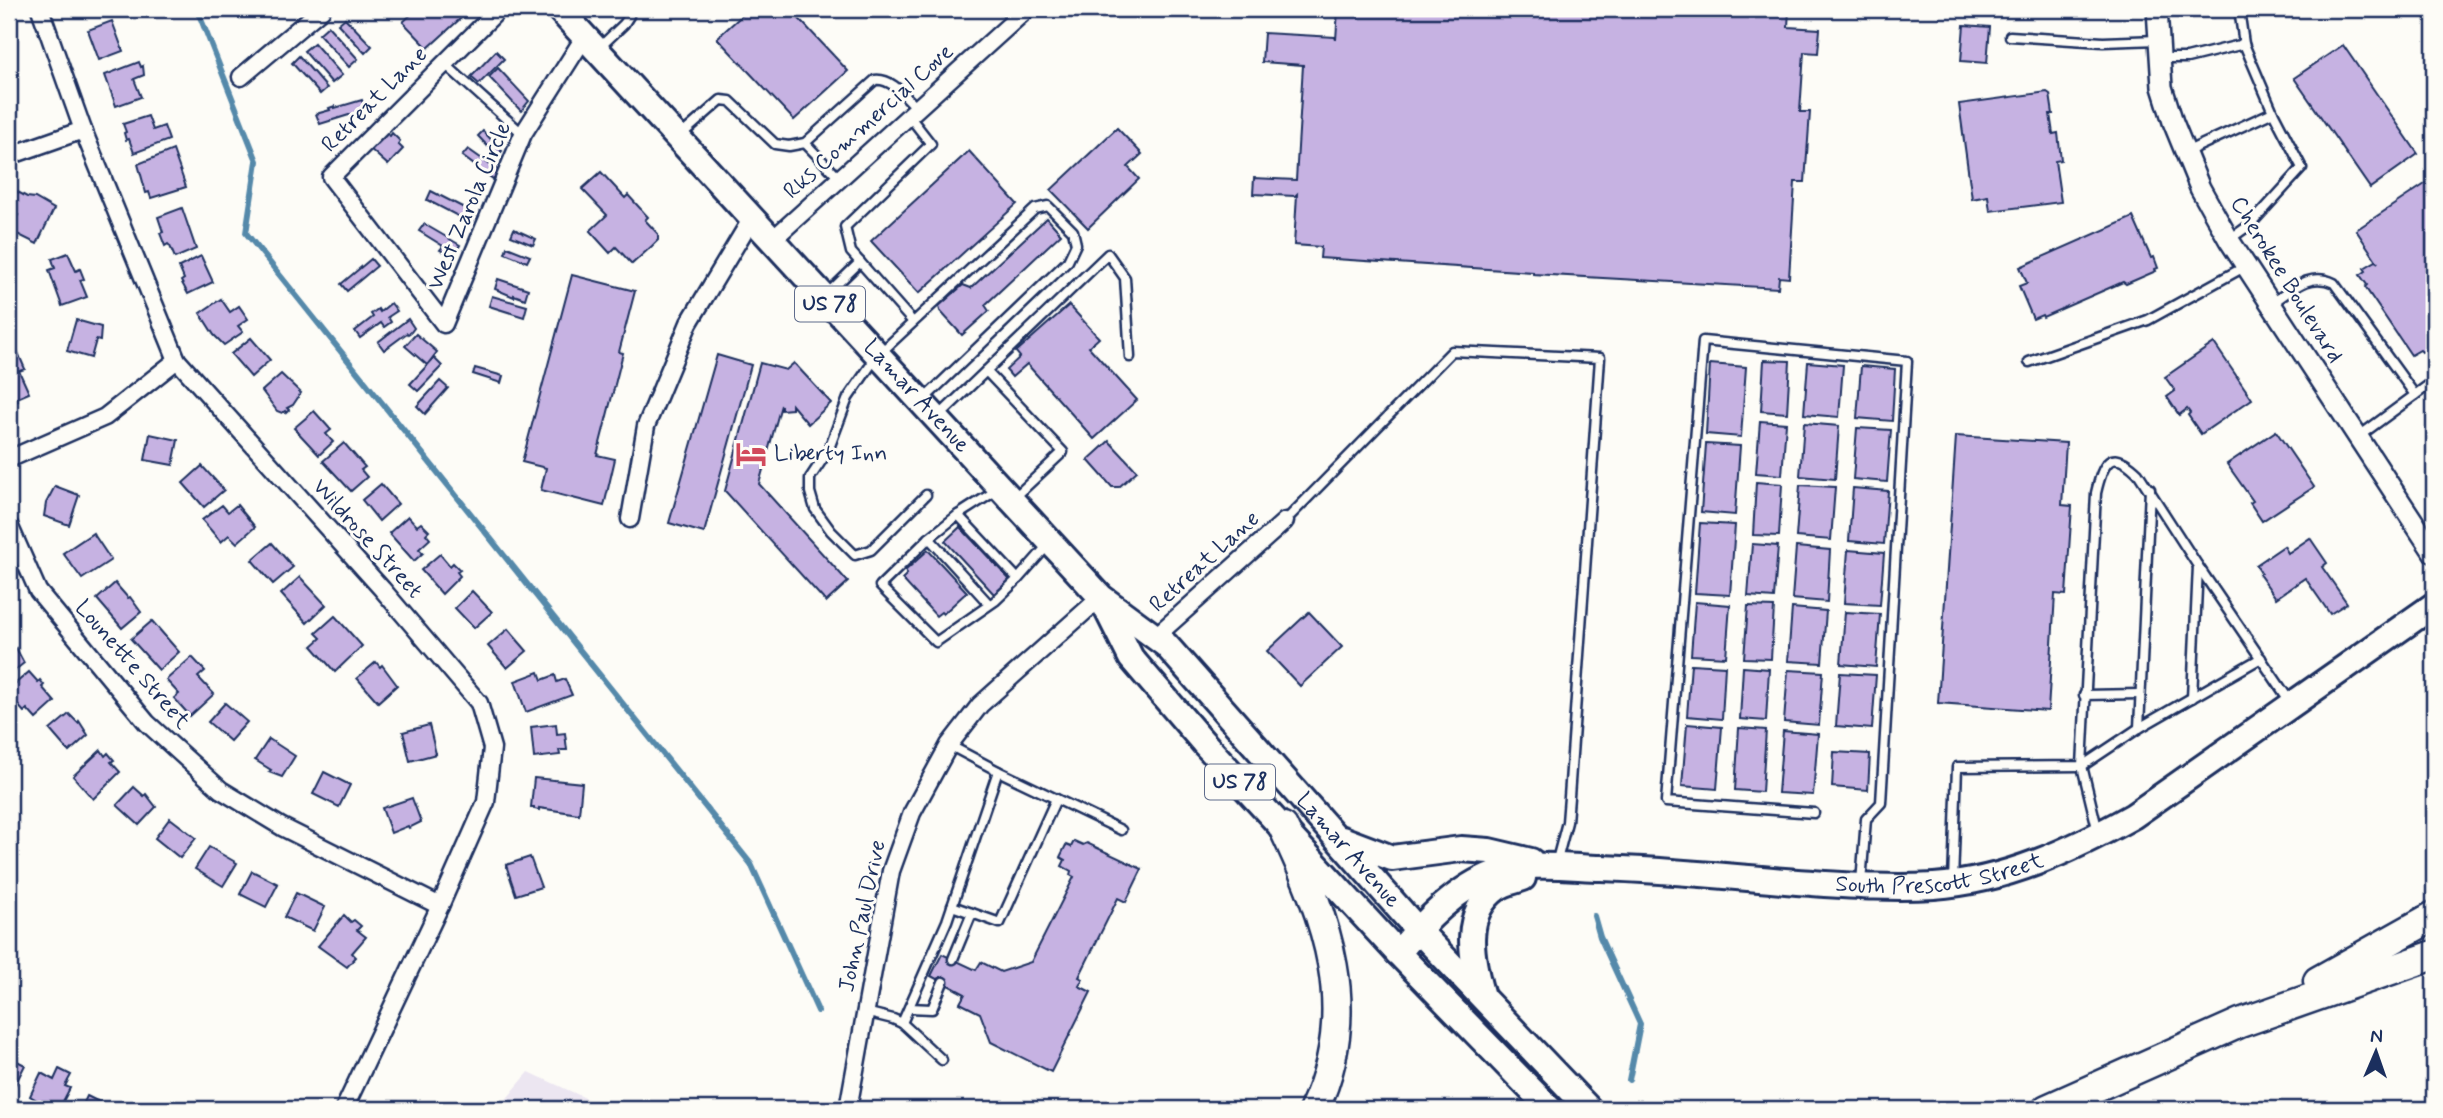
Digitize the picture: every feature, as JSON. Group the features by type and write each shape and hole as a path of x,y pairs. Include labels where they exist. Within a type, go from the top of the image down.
{"highway":[{"path":"1283,827 1317,906 1335,971 1338,1012 1336,1040 1314,1109"},
{"path":"2240,1023 2434,916"},
{"path":"2047,1109 2240,1023 2434,955"}],"main road":[{"name":"Lamar Avenue","path":"559,9 1101,597 1166,645 1417,929 1589,1109"},
{"name":"Lamar Avenue","path":"1101,597 1131,657 1203,742 1398,953 1550,1109"},
{"name":"South Prescott Street","path":"1398,953 1417,929 1464,890 1483,878 1524,867 1629,869 1861,886 1926,886 1991,876 2039,862 2099,835 2133,816 2434,605"},
{"path":"1335,836 1392,858 1461,849 1489,852 1555,867"},
{"path":"1482,997 1473,965 1471,940 1473,923 1482,904 1498,887 1555,867"}],"street":[{"name":"Wildrose Street","path":"40,9 83,130 177,360 382,589 479,703 492,748 486,802 344,1109"},
{"path":"241,77 322,9"},
{"name":"Rks Commercial Cove","path":"771,241 914,113 1009,15 1027,9"},
{"name":"Cherokee Boulevard","path":"2157,9 2162,87 2200,188 2229,240 2434,553"},
{"name":"Retreat Lane","path":"444,324 331,177 494,14"},
{"name":"West Zarola Circle","path":"444,324 523,134 591,43"},
{"path":"9,156 83,130"},
{"path":"630,519 646,426 689,323 752,218"},
{"path":"9,459 105,417 177,360"},
{"name":"Retreat Lane","path":"1155,636 1285,522"},
{"name":"Lounette Street","path":"9,525 38,591 147,723 221,790 282,827 440,906"},
{"name":"John Paul Drive","path":"848,1109 891,871 912,813 949,745 980,705 1101,597"}],"lane":[{"path":"591,43 624,24 629,16 626,9"},
{"path":"2229,240 2251,224 2302,168 2273,112 2244,44 2239,9"},
{"path":"2010,36 2103,42 2159,49 2187,58 2244,44"},
{"path":"444,63 523,134"},
{"path":"679,137 720,100 730,101 775,144 789,146 805,143 875,80 884,79 892,85 914,113 931,144 845,228 851,252 913,322"},
{"path":"2186,152 2273,112"},
{"path":"805,143 841,180"},
{"path":"926,495 871,550 855,555 831,531 815,509 810,492 810,478 828,451 848,398 877,356 1035,209 1048,206 1073,231 1076,244 1068,261 928,411"},
{"path":"928,411 986,371 1108,254 1125,278 1130,357"},
{"path":"823,297 860,262"},
{"path":"2029,362 2148,320 2246,265"},
{"path":"2271,304 2315,278 2324,278 2334,283 2415,396"},
{"path":"1814,813 1667,802 1703,341 1907,361 1881,803 1866,820 1861,886"},
{"path":"1285,522 1452,351 1601,358 1567,822 1555,867"},
{"path":"986,371 1063,452 1005,495 958,514 880,586 936,642 989,604 1018,579 1050,542"},
{"path":"2358,437 2434,381"},
{"path":"2099,835 2082,766 2096,493 2101,470 2106,463 2115,459 2125,461 2150,489 2197,566 2292,705"},
{"path":"2139,728 2150,489"},
{"path":"958,514 974,537 1018,579"},
{"path":"929,538 989,604"},
{"path":"951,562 957,554"},
{"path":"2192,698 2197,566"},
{"path":"969,581 976,574"},
{"path":"1953,883 1957,768 2082,766 2139,728 2261,658"},
{"path":"2084,695 2140,694"},
{"path":"949,745 1121,830"},
{"path":"902,1023 952,906 998,771"},
{"path":"952,906 1000,923 1056,799"},
{"path":"953,959 972,913"},
{"path":"909,1008 932,1009 943,982"},
{"path":"865,1012 893,1018 902,1023 942,1060"}],"shaded area":[{"path":"529,1072 609,1109 498,1109"}],"building":[{"path":"417,9 471,9 428,48 403,22"},
{"path":"749,9 790,9 848,71 794,120 717,38"},
{"path":"1338,9 1789,9 1788,27 1820,29 1818,53 1804,52 1800,112 1810,112 1805,182 1795,182 1789,278 1779,277 1778,288 1533,274 1320,258 1321,247 1294,245 1297,194 1253,194 1254,178 1296,180 1303,65 1262,62 1264,33 1335,37 1336,40"},
{"path":"345,18 372,46 365,53 338,24"},
{"path":"112,21 123,51 99,60 88,30"},
{"path":"1964,25 1990,27 1987,63 1961,61"},
{"path":"328,26 358,59 349,67 319,34"},
{"path":"314,43 342,75 332,83 304,51"},
{"path":"2343,45 2418,154 2370,188 2294,78"},
{"path":"496,51 504,59 479,84 471,77"},
{"path":"299,56 327,88 320,94 292,63"},
{"path":"139,62 141,67 143,66 144,75 134,79 141,97 116,106 105,75"},
{"path":"498,68 529,101 521,111 489,77"},
{"path":"2047,92 2050,94 2053,114 2050,114 2053,134 2058,133 2061,160 2055,161 2061,202 1990,211 1988,196 1972,199 1959,104"},
{"path":"362,100 365,110 320,124 316,114 335,106"},
{"path":"148,116 153,130 164,126 169,140 134,153 129,139 126,140 123,124"},
{"path":"1117,128 1142,154 1128,167 1139,179 1088,228 1051,190"},
{"path":"483,131 502,151 497,156 478,136"},
{"path":"385,132 390,136 392,133 403,149 388,165 369,148"},
{"path":"468,149 499,171 493,179 462,156"},
{"path":"173,150 186,187 151,198 149,192 146,193 138,164"},
{"path":"969,151 1017,204 919,293 871,241"},
{"path":"601,172 625,198 628,195 648,217 645,220 658,234 658,240 632,264 616,247 610,253 590,231 607,215 582,189"},
{"path":"2434,178 2434,345 2411,355 2365,287 2367,285 2360,275 2366,271 2364,268 2376,261 2378,263 2356,230"},
{"path":"12,189 54,209 37,244 9,230 18,215 9,210 9,195"},
{"path":"431,191 476,214 471,223 427,200"},
{"path":"182,208 196,249 175,258 170,246 165,246 158,217"},
{"path":"2133,217 2151,258 2154,257 2158,268 2156,271 2033,319 2019,286 2027,283 2020,267"},
{"path":"1047,218 1061,234 985,305 989,311 962,335 940,311 939,306 963,285 971,288"},
{"path":"424,224 460,245 453,257 440,250 443,246 419,231"},
{"path":"514,229 536,239 533,245 511,236"},
{"path":"507,247 530,256 527,262 505,253"},
{"path":"68,253 76,271 80,269 84,279 80,280 87,297 62,306 49,270 55,268 52,259"},
{"path":"201,256 213,282 188,294 181,281 184,279 179,267"},
{"path":"371,259 377,266 347,291 341,284"},
{"path":"572,275 635,291 619,352 623,353 597,455 615,459 604,506 541,490 546,468 522,462"},
{"path":"498,279 528,289 525,299 495,289"},
{"path":"492,296 527,306 524,317 489,306"},
{"path":"221,299 230,312 239,306 248,319 238,326 243,332 224,345 200,313"},
{"path":"391,303 397,311 388,317 391,322 384,327 381,323 360,338 355,331 373,317 371,314 378,309 380,312"},
{"path":"1069,305 1099,338 1089,347 1137,400 1094,439 1027,364 1012,377 1006,370 1020,357 1016,352"},
{"path":"408,319 414,328 411,332 384,350 378,342"},
{"path":"76,320 101,327 100,341 96,340 91,358 67,351"},
{"path":"416,334 437,352 427,365 405,346"},
{"path":"251,338 270,360 251,377 231,354"},
{"path":"2214,343 2252,399 2201,434 2187,409 2179,415 2167,397 2175,391 2165,377"},
{"path":"16,348 25,369 19,371 29,393 11,404 9,351"},
{"path":"717,355 751,365 704,533 669,523"},
{"path":"434,358 442,366 418,391 410,384"},
{"path":"1764,360 1790,361 1787,413 1761,411"},
{"path":"1808,362 1843,365 1839,417 1804,414"},
{"name":"Liberty Inn","path":"760,363 786,370 794,363 831,403 808,424 792,405 792,409 781,410 781,405 759,484 848,582 826,602 725,491"},
{"path":"1710,364 1746,367 1741,437 1706,434"},
{"path":"1861,366 1895,369 1892,421 1857,418"},
{"path":"475,368 503,376 501,383 473,374"},
{"path":"281,374 301,393 293,405 287,408 289,410 286,413 277,411 262,391"},
{"path":"440,381 448,388 425,414 417,406"},
{"path":"314,411 331,430 326,434 333,442 319,455 294,428"},
{"path":"1760,421 1786,423 1782,475 1756,473"},
{"path":"1804,423 1839,426 1835,479 1800,476"},
{"path":"1857,428 1891,430 1887,482 1853,479"},
{"path":"2276,431 2314,487 2262,521 2250,503 2253,501 2227,464"},
{"path":"150,434 178,440 173,465 145,460"},
{"path":"1956,436 2066,443 2062,505 2072,506 2066,595 2055,594 2048,711 1938,703"},
{"path":"1109,441 1137,471 1119,487 1112,487 1088,460"},
{"path":"344,443 365,467 361,470 367,477 351,491 323,461"},
{"path":"1706,444 1740,446 1735,515 1701,512"},
{"path":"202,466 224,490 204,507 183,483"},
{"path":"1756,482 1782,484 1779,536 1753,535"},
{"path":"381,484 398,504 379,521 362,500"},
{"path":"1800,485 1835,487 1831,540 1796,537"},
{"path":"55,486 79,495 69,525 44,516 46,503"},
{"path":"1853,488 1888,491 1884,544 1849,541"},
{"path":"222,505 228,512 237,505 255,527 237,543 229,535 221,542 202,520"},
{"path":"408,516 417,526 421,523 429,531 426,534 430,539 419,549 423,553 414,561 389,533"},
{"path":"1700,523 1735,525 1730,595 1695,593"},
{"path":"960,527 1010,580 994,594 945,541"},
{"path":"93,533 111,560 82,579 63,553"},
{"path":"2310,538 2327,563 2322,567 2347,603 2330,614 2305,578 2276,598 2256,565 2284,546 2288,553"},
{"path":"272,543 293,567 273,584 252,560"},
{"path":"1752,544 1778,546 1774,598 1748,596"},
{"path":"1796,547 1830,550 1827,602 1792,599"},
{"path":"928,550 967,592 943,614 941,612 936,616 902,579 907,574 905,571"},
{"path":"1848,550 1884,553 1880,605 1844,603"},
{"path":"440,554 450,566 453,563 460,570 457,572 460,576 442,594 421,570"},
{"path":"300,577 326,605 307,623 281,594"},
{"path":"115,583 141,612 122,628 97,599"},
{"path":"472,591 492,612 474,628 455,608"},
{"path":"1695,602 1730,605 1726,657 1691,655"},
{"path":"1748,606 1774,607 1771,659 1744,658"},
{"path":"1792,608 1826,611 1822,663 1788,661"},
{"path":"1309,612 1342,647 1300,686 1267,651"},
{"path":"1845,612 1880,614 1876,667 1841,664"},
{"path":"335,616 362,646 335,672 312,646 321,638 316,633"},
{"path":"152,621 179,652 159,670 131,639"},
{"path":"508,629 527,651 507,668 488,646"},
{"path":"9,644 14,650 16,648 24,663 9,675"},
{"path":"192,657 205,671 198,677 214,694 190,716 174,698 179,694 166,680"},
{"path":"376,662 380,667 382,665 397,685 378,702 357,678"},
{"path":"1691,664 1725,666 1722,719 1687,716"},
{"path":"1743,667 1769,669 1766,721 1740,719"},
{"path":"1788,670 1823,672 1819,725 1784,722"},
{"path":"29,672 38,682 40,680 44,685 42,687 55,702 36,719 27,709 24,712 9,695 9,689"},
{"path":"539,672 542,680 555,675 557,682 565,679 572,695 526,712 515,681"},
{"path":"1840,673 1876,675 1872,729 1836,726"},
{"path":"225,703 247,722 230,741 208,722"},
{"path":"69,714 78,723 79,721 88,735 69,752 50,730"},
{"path":"556,724 557,734 565,733 567,750 559,750 560,755 534,758 531,727"},
{"path":"1687,724 1722,727 1717,789 1682,786"},
{"path":"429,725 436,754 410,761 403,732"},
{"path":"1739,728 1766,730 1762,792 1735,790"},
{"path":"1783,731 1818,734 1813,795 1778,793"},
{"path":"269,739 295,756 282,777 269,772 271,770 255,760"},
{"path":"101,750 105,756 108,753 114,760 111,762 120,772 93,799 73,776"},
{"path":"1834,752 1870,754 1868,790 1832,787"},
{"path":"324,772 350,785 339,807 313,794"},
{"path":"534,778 582,783 579,814 531,807"},
{"path":"134,787 144,796 146,794 156,807 139,825 117,805"},
{"path":"412,798 421,822 391,833 382,808"},
{"path":"170,818 196,838 180,858 155,838"},
{"path":"1074,841 1083,845 1087,843 1142,869 1126,902 1118,898 1079,977 1083,979 1079,986 1091,992 1051,1072 991,1042 980,1013 960,1003 965,994 931,976 942,954 976,970 981,962 1001,972 1031,962 1074,877 1070,875 1071,871 1062,866 1065,860 1060,857 1066,845 1071,847"},
{"path":"209,847 237,863 223,886 195,869"},
{"path":"530,857 541,887 516,895 506,865"},
{"path":"252,871 278,884 266,907 240,894"},
{"path":"296,893 325,907 313,931 284,917"},
{"path":"344,915 361,926 357,930 366,937 352,953 356,957 347,967 318,946"},
{"path":"9,1057 25,1065 13,1089 9,1087"},
{"path":"59,1069 71,1075 65,1086 70,1088 59,1109 52,1109 30,1096 41,1073 54,1080"},
{"path":"87,1096 113,1109 81,1109"}],"waterway":[{"path":"197,9 257,161 246,233 751,864 818,1011"},
{"path":"1594,916 1600,937 1640,1024 1629,1080"}],"place":[{"name":"Liberty Inn","path":"751,454"}]}
